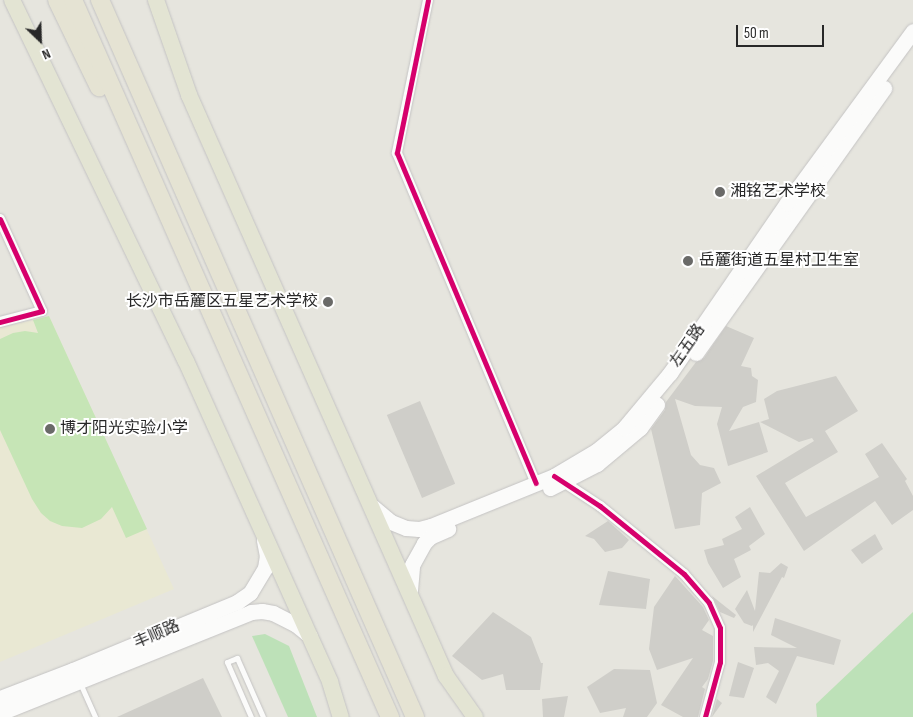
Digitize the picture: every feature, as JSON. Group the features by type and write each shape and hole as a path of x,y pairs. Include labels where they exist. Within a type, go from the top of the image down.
{"highway":[{"path":"57,0 166,225 196,279"},
{"path":"73,0 390,717"},
{"path":"100,0 415,717"},
{"path":"108,0 150,111"}],"main road":[{"path":"12,0 186,361 261,531 310,636 330,682 341,717"},
{"path":"156,0 189,95 410,590 446,676 474,717"},
{"name":"左五路","path":"373,507 391,522 406,528 419,529 536,483 559,479 624,428 646,405 793,196 913,31"},
{"name":"左五路","path":"410,590 412,565 424,543 430,537 597,464 640,428 738,295 913,46"},
{"name":"丰顺路","path":"0,698 237,602 250,593 265,568 267,556 261,531"},
{"path":"0,712 251,612 273,613 295,624 310,636"}],"street":[{"path":"428,0 397,153 536,483"},
{"path":"0,219 42,311 0,322"},
{"path":"559,479 600,506 684,574 709,603 720,628 720,662 705,717"}],"lane":[{"path":"251,717 227,662 237,658 263,717"},
{"path":"79,682 95,717"}],"shaded area":[{"name":"博才阳光实验小学","path":"49,316 174,589 0,662 0,328"}],"green space":[{"path":"49,316 147,529 126,538 112,507 101,519 82,528 62,526 50,521 41,513 32,499 0,430 0,339 13,333 25,331 38,333 33,320"},
{"path":"913,612 913,717 817,717 816,704"},
{"path":"265,634 289,646 317,717 288,717 252,636"}],"building":[{"path":"726,326 754,338 741,366 751,368 752,376 758,380 756,402 743,407 729,431 759,422 768,452 728,466 717,424 722,407 695,406 675,399 691,455 700,465 714,468 721,483 702,493 700,525 675,529 651,429 665,410 666,402 696,362 704,358"},
{"path":"836,376 858,411 825,431 838,452 785,483 806,517 879,477 865,454 882,443 907,479 905,481 913,496 913,510 892,525 875,501 804,551 756,476 814,441 812,438 799,442 760,422 769,419 764,399 777,391"},
{"path":"420,401 455,484 422,498 387,415"},
{"path":"750,507 765,534 749,546 751,550 734,559 741,577 723,588 708,563 704,550 724,545 722,539 742,529 735,517"},
{"path":"608,521 629,540 622,548 605,552 594,539 585,536"},
{"path":"875,534 883,549 862,564 851,550"},
{"path":"781,563 788,567 784,578 782,577 753,632 753,625 744,623 735,609 747,590 755,611 759,572 770,573"},
{"path":"608,571 650,579 646,609 599,605"},
{"path":"675,576 703,607 709,620 702,630 713,636 713,661 708,679 702,687 705,689 698,717 683,717 661,705 693,658 657,670 649,649 654,607"},
{"path":"712,596 736,615 734,618 720,612"},
{"path":"493,612 531,637 541,663 543,663 540,690 506,690 503,674 482,680 452,656"},
{"path":"775,618 841,640 834,665 797,656 776,704 766,697 779,671 768,663 756,665 754,647 797,648 771,635"},
{"path":"738,662 754,668 744,698 729,696"},
{"path":"614,669 650,670 657,703 647,717 623,717 626,708 600,713 587,687"},
{"path":"203,678 222,717 117,717"},
{"path":"568,696 564,717 543,717 542,699"},
{"path":"717,699 722,703 712,717"}],"cycle path":[{"path":"428,0 397,153 536,483"},
{"path":"0,219 42,311 0,322"},
{"path":"554,476 600,506 684,574 709,603 720,628 720,662 705,717"}],"place":[{"name":"湘铭艺术学校","path":"720,192"},
{"name":"岳麓街道五星村卫生室","path":"688,261"},
{"name":"长沙市岳麓区五星艺术学校","path":"328,302"},
{"name":"博才阳光实验小学","path":"50,429"}]}
